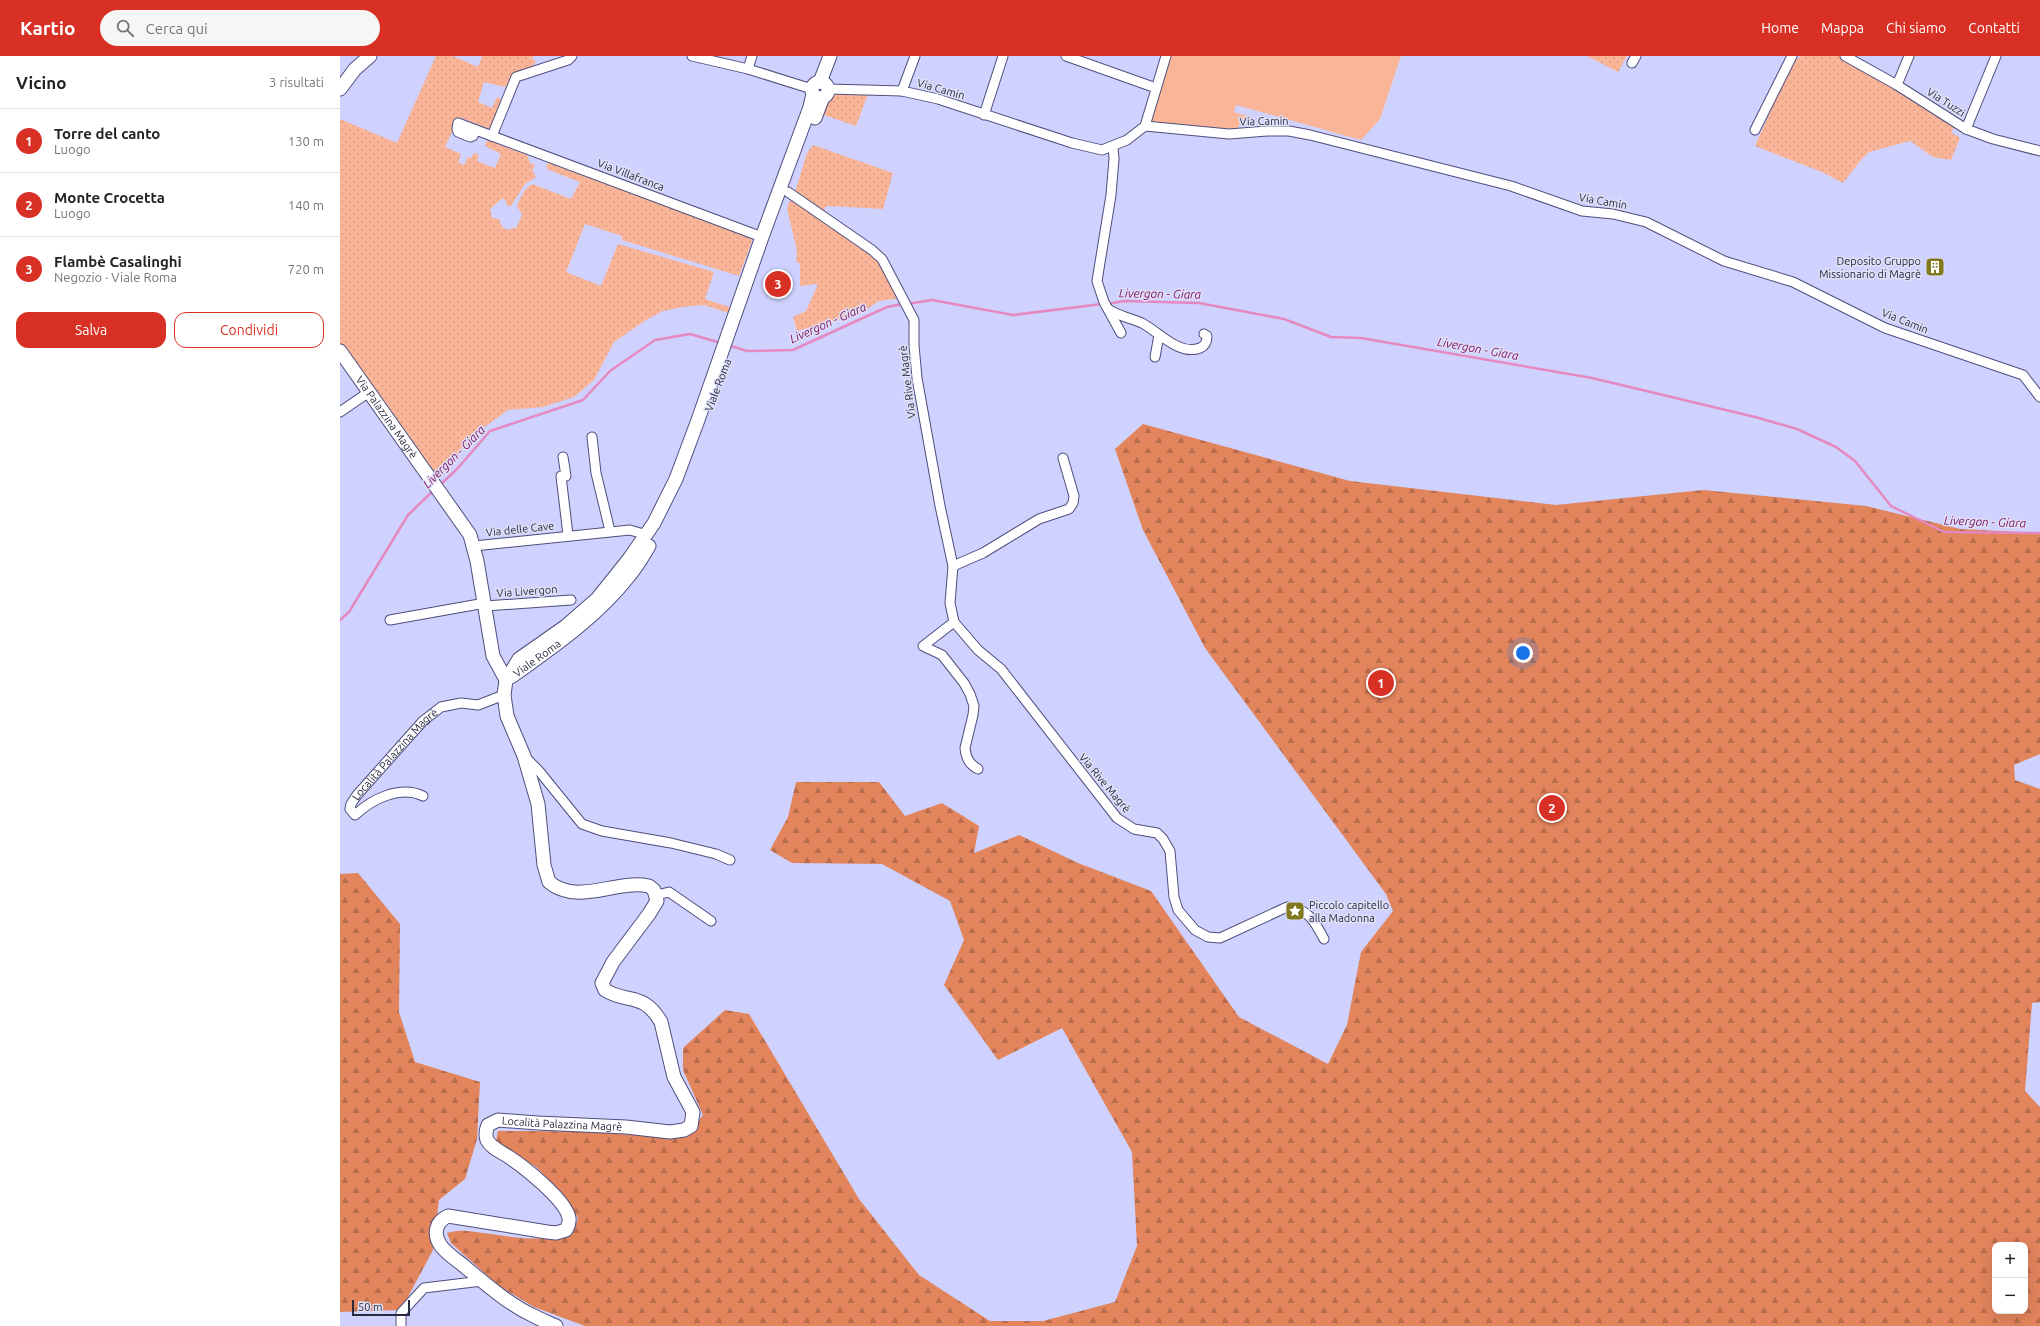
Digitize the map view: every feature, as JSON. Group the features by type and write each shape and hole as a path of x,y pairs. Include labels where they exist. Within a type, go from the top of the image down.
{"main road":[{"path":"340,89 355,69 370,56"},
{"name":"Viale Roma","path":"506,680 563,640 602,607 629,576 652,542 669,510 686,475 709,401 784,191 810,107 819,90 830,56"},
{"name":"Via Palazzina Magrè","path":"340,351 464,524 474,546"},
{"name":"Viale Roma","path":"506,680 519,659 566,626 597,599 629,559 654,522 676,479 709,401"},
{"path":"474,546 493,656 506,680 504,696 507,716 524,756 538,804 544,865 549,882 565,891 577,893 637,883 649,886 656,895"},
{"name":"Località Palazzina Magrè","path":"556,1326 521,1309 482,1281 441,1246 435,1232 442,1219 448,1216 556,1233 566,1230 569,1224 567,1212 543,1184 509,1157 493,1147 488,1141 486,1133 488,1125 498,1120 626,1127 670,1132 684,1130 691,1126 694,1112 674,1077 661,1022 648,1006 640,1001 610,994 604,990 602,983 613,962 649,914 656,901 656,895"}],"street":[{"path":"492,136 516,77 568,60 572,56"},
{"name":"Via Camin","path":"692,56 748,69 819,90 902,91 984,114 1072,144 1102,150 1114,147 1127,140 1145,126 1229,134 1289,131 1310,135 1511,186 1582,211 1613,214 1646,222 1724,261 1793,282 1885,328 2023,375 2040,397"},
{"path":"748,69 752,56"},
{"path":"902,91 915,56"},
{"path":"984,114 1003,56"},
{"path":"1066,56 1156,88"},
{"path":"1145,126 1166,56"},
{"path":"1755,130 1792,56"},
{"name":"Via Tuzzi","path":"1845,56 1897,85 1966,129 1993,139 2040,151"},
{"path":"1897,85 1909,56"},
{"path":"1966,129 1996,56"},
{"name":"Via Villafranca","path":"476,130 766,239"},
{"path":"1114,147 1110,202 1097,281 1099,291 1121,333"},
{"name":"Via Rive Magrè","path":"784,191 872,250 882,259 911,312 914,320 914,345 922,414 953,566 950,603 954,622 978,650 1001,669 1047,731 1117,818 1134,829 1157,833 1168,845 1178,910 1195,930 1208,937 1220,938 1287,907 1292,907 1306,912 1313,919 1324,939"},
{"path":"1107,308 1114,313 1143,324 1179,347 1196,349 1206,343 1207,336 1204,334"},
{"path":"1155,357 1160,335"},
{"path":"340,412 369,392"},
{"path":"592,437 596,473 610,531"},
{"name":"Via delle Cave","path":"563,457 566,476 561,476 568,536"},
{"path":"953,566 983,553 1039,519 1069,509 1073,503 1074,496 1064,458"},
{"name":"Via delle Cave","path":"474,546 610,531 633,530 640,533 644,537"},
{"name":"Via Livergon","path":"485,604 571,600"},
{"path":"390,620 485,604"},
{"path":"954,622 923,646 942,655 964,683 970,694 974,706 966,754 971,765 978,769"},
{"name":"Località Palazzina Magrè","path":"423,796 408,792 395,794 371,802 355,815 350,809 351,804 368,783 423,721 433,712 441,707 452,704 478,705 504,696"},
{"path":"524,756 539,771 582,824 602,831 678,844 730,860"},
{"path":"656,895 669,892 679,897 711,921"},
{"path":"401,1326 401,1313 424,1288 482,1281"}],"shaded area":[{"path":"436,56 453,56 478,67 482,56 534,56 532,59 536,61 533,66 517,73 505,87 484,82 478,102 492,108 497,97 502,100 491,127 487,128 459,117 445,147 461,154 458,162 464,165 468,157 471,158 474,153 479,155 477,161 495,168 501,154 485,146 487,140 527,155 530,163 535,165 532,170 536,177 525,184 511,206 507,206 506,201 503,198 490,209 492,218 499,219 502,227 508,230 517,227 522,214 517,206 525,191 532,184 571,199 580,182 547,169 547,163 549,163 750,237 752,241 739,276 622,240 622,236 585,224 566,272 601,286 618,244 714,272 705,299 729,307 729,313 704,305 682,307 663,311 646,320 614,342 594,380 574,397 543,407 508,410 475,434 437,480 340,343 340,119 397,143"},
{"path":"1168,56 1401,56 1380,119 1361,140 1236,105 1234,112 1251,117 1248,125 1240,122 1237,131 1151,125"},
{"path":"1587,56 1627,56 1618,72"},
{"path":"1802,56 1840,56 1893,85 1955,126 1951,132 1960,138 1951,160 1933,157 1910,141 1869,152 1843,183 1822,172 1755,146 1788,71 1794,61"},
{"path":"835,93 868,94 856,126 824,115 830,96"},
{"path":"813,145 893,173 883,209 826,206 823,213 795,192 807,153"},
{"path":"793,200 877,258 901,298 879,301 859,314 797,331 793,317 806,311 818,284 800,286 800,264 796,261 797,251 787,209 789,202"}],"green space":[{"path":"1143,424 1350,481 1556,505 1703,490 1866,506 1960,529 2040,533 2040,754 2014,765 2015,780 2040,789 2040,1002 2032,1003 2025,1091 2040,1107 2040,1326 585,1326 534,1307 499,1286 451,1243 447,1233 456,1231 469,1231 518,1238 540,1238 563,1235 574,1231 578,1218 557,1188 536,1167 496,1141 498,1131 650,1135 689,1132 703,1115 683,1070 683,1048 725,1010 749,1014 859,1199 919,1275 990,1321 1043,1321 1115,1302 1137,1246 1132,1152 1062,1028 998,1060 944,985 964,940 950,901 882,864 792,863 770,850 788,817 796,782 879,782 905,816 942,803 979,826 974,853 1019,835 1078,863 1151,891 1239,1017 1328,1064 1347,1025 1361,952 1393,911 1386,894 1205,648 1143,530 1115,449"},
{"path":"358,873 400,924 399,1012 415,1062 480,1082 477,1139 465,1179 439,1200 433,1250 401,1310 340,1312 340,874"}],"waterway":[{"name":"Livergon - Giara","path":"907,304 932,300 1013,315 1102,304"},
{"name":"Livergon - Giara","path":"1107,304 1124,301 1199,303 1284,319 1331,337 1361,338 1592,378 1755,417 1797,429 1836,447 1855,461 1891,506 1944,532 2040,533"},
{"name":"Livergon - Giara","path":"728,345 747,351 793,350 887,307 902,304"},
{"name":"Livergon - Giara","path":"439,486 458,468 490,431 583,400 610,371 655,340 690,334 721,343"},
{"name":"Livergon - Giara","path":"340,620 349,612 408,515 434,490"}],"place":[{"name":"Deposito Gruppo Missionario di Magrè","path":"1935,267"},
{"name":"Flambè Casalinghi","path":"778,284"},
{"name":"Torre del canto","path":"1381,683"},
{"name":"Monte Crocetta","path":"1552,808"},
{"name":"Piccolo capitello alla Madonna","path":"1295,911"}]}
